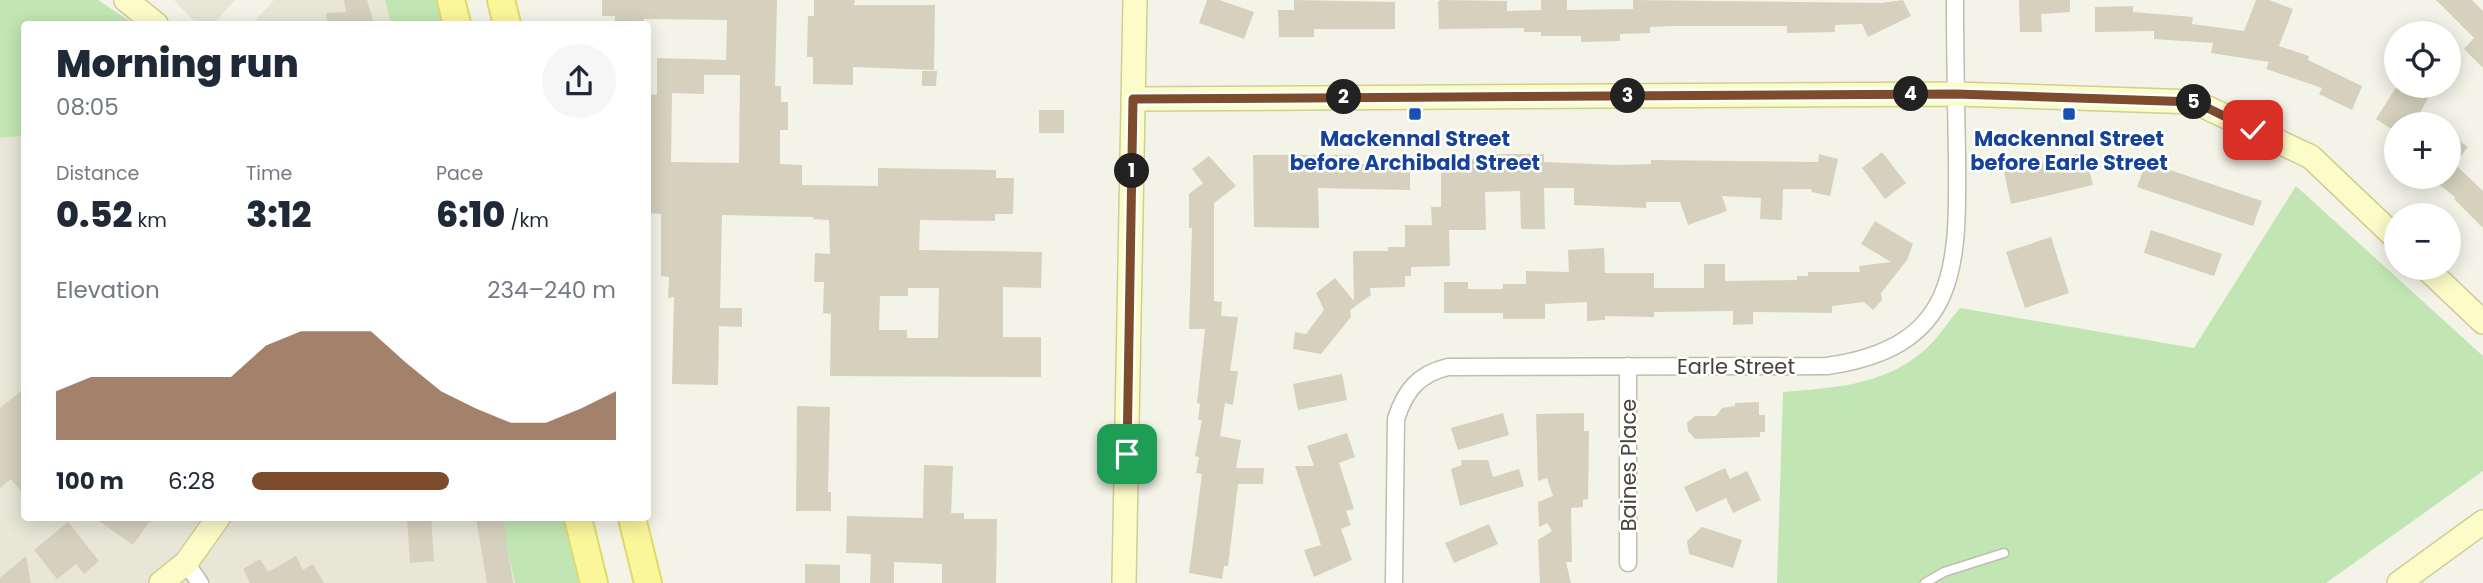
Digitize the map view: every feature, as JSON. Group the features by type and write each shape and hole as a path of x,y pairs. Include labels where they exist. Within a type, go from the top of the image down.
{"main road":[{"path":"451,0 456,21"},
{"path":"501,0 506,21"},
{"path":"579,521 594,583"},
{"path":"633,521 648,583"}],"street":[{"path":"126,0 152,21"},
{"path":"1124,583 1135,0"},
{"name":"Earle Street","path":"1394,583 1396,419 1403,397 1417,380 1429,372 1448,367 1828,366 1862,361 1891,349 1919,329 1937,305 1952,272 1958,231 1955,0"},
{"path":"1133,99 1956,94 2195,102 2311,157 2384,227"},
{"path":"2439,280 2483,322"},
{"name":"Baines Place","path":"1628,366 1628,563"},
{"path":"168,581 186,563 216,521"},
{"path":"2399,583 2483,522"},
{"path":"186,563 200,583"}],"lane":[{"path":"1925,583 1944,572 2004,553"}],"shaded area":[{"path":"174,0 235,0 216,21 194,21"},
{"path":"274,0 385,0 390,21 255,21"},
{"path":"21,136 21,521 502,521 515,583 0,583 0,138"}],"green space":[{"path":"0,0 98,0 130,21 21,21 21,136 0,138"},
{"path":"385,0 437,0 442,21 390,21"},
{"path":"2296,186 2384,266 2384,280 2399,280 2483,356 2483,471 2326,583 1777,583 1783,392 1855,383 1872,379 1906,364 1937,337 1960,308 2194,348"},
{"path":"502,521 565,521 579,583 515,583"}],"building":[{"path":"344,0 367,0 373,21 327,21 326,13 346,12"},
{"path":"602,0 777,0 775,86 781,86 781,102 788,102 788,130 780,130 780,164 802,165 802,185 878,186 878,168 996,170 996,178 1014,178 1013,214 995,214 995,221 920,220 919,250 1042,252 1041,288 1003,287 1003,337 1041,337 1041,377 830,376 831,314 823,313 824,282 814,282 815,253 830,254 829,220 813,217 722,215 720,308 742,308 742,327 719,326 718,385 672,384 674,297 668,298 669,277 661,276 661,214 651,213 651,94 657,95 657,58 726,60 727,20 615,21 615,16 602,16","holes":["704,75 740,75 739,163 671,162 672,93 704,94","908,288 939,288 938,338 907,338 907,330 879,330 880,296 908,296"]},
{"path":"814,0 855,0 854,5 935,5 934,70 853,67 853,85 813,84 813,57 807,57 808,16 814,16"},
{"path":"1207,0 1219,0 1254,12 1244,39 1199,23"},
{"path":"1294,0 1395,2 1395,29 1314,29 1314,37 1279,37 1278,10 1294,10"},
{"path":"1541,0 1567,0 1567,10 1633,9 1633,0 1881,3 1903,0 1911,16 1868,37 1862,24 1835,25 1835,32 1787,33 1787,26 1672,26 1650,27 1650,33 1620,34 1620,41 1581,42 1581,36 1541,36 1541,32 1524,32 1524,28 1439,29 1438,1 1507,1 1507,11 1541,10"},
{"path":"2019,0 2070,0 2070,12 2041,14 2042,32 2020,32"},
{"path":"2256,0 2269,0 2293,9 2279,46 2309,56 2308,60 2362,86 2352,110 2319,94 2322,88 2266,69 2269,62 2211,53 2213,43 2154,39 2154,31 2095,32 2095,7 2133,6 2133,12 2193,17 2192,24 2244,31"},
{"path":"2436,0 2472,0 2483,11 2483,68 2464,49 2474,38 2461,25 2461,21 2457,21"},
{"path":"922,71 937,71 936,86 922,86"},
{"path":"2389,98 2428,98 2420,112 2384,112 2384,124 2376,119"},
{"path":"1039,110 1064,110 1064,133 1039,133"},
{"path":"2461,142 2468,147 2461,156"},
{"path":"1882,152 1906,183 1885,199 1862,168"},
{"path":"2085,152 2093,185 2011,204 2004,172"},
{"path":"1496,154 1544,154 1544,162 1617,165 1651,164 1651,160 1818,162 1819,154 1838,159 1830,196 1812,192 1811,189 1783,189 1782,220 1760,219 1761,198 1722,196 1727,211 1688,225 1680,202 1646,202 1646,208 1574,205 1574,188 1544,188 1545,229 1521,229 1520,191 1485,192 1486,230 1449,230 1450,266 1411,267 1411,276 1405,276 1405,287 1370,288 1371,295 1350,310 1351,317 1321,354 1293,349 1295,332 1306,334 1324,310 1316,293 1335,278 1354,301 1353,251 1388,251 1388,247 1405,247 1405,225 1432,225 1431,207 1441,207 1441,159 1482,159 1482,156 1496,157"},
{"path":"1253,155 1350,155 1350,164 1410,164 1410,190 1318,188 1319,228 1254,227"},
{"path":"1209,156 1236,186 1214,203 1214,301 1222,302 1221,316 1238,317 1230,371 1238,371 1233,405 1225,403 1220,436 1241,440 1236,468 1264,468 1263,484 1238,484 1228,566 1224,566 1222,579 1189,573 1202,474 1196,473 1199,457 1195,456 1202,420 1198,420 1200,404 1197,403 1205,329 1189,329 1192,228 1189,228 1189,194 1203,183 1192,169"},
{"path":"2146,162 2262,201 2253,226 2137,187"},
{"path":"2461,170 2483,191 2483,228 2461,203 2454,199 2445,189 2461,189"},
{"path":"1875,221 1913,244 1907,260 1881,293 1882,300 1873,310 1864,302 1832,306 1832,313 1753,312 1753,324 1733,325 1733,311 1654,312 1654,317 1605,316 1605,320 1587,321 1587,302 1545,304 1545,319 1503,319 1503,313 1444,313 1444,282 1468,282 1468,289 1503,289 1503,284 1526,284 1526,271 1569,272 1568,250 1604,248 1605,273 1654,273 1654,288 1704,288 1704,264 1725,264 1725,281 1797,280 1797,276 1808,276 1808,272 1860,272 1859,266 1891,262 1861,244"},
{"path":"2151,230 2222,254 2214,276 2144,253"},
{"path":"2051,237 2069,293 2025,308 2006,252"},
{"path":"1342,374 1347,400 1298,410 1293,384"},
{"path":"21,391 21,491 11,479 0,488 0,408"},
{"path":"1759,402 1759,415 1765,415 1765,432 1760,432 1760,437 1695,439 1688,431 1687,423 1695,416 1716,416 1722,408 1735,406 1735,403"},
{"path":"797,406 830,407 828,492 831,492 831,511 796,511"},
{"path":"1503,413 1509,435 1458,450 1451,428"},
{"path":"1584,413 1584,431 1589,431 1588,499 1583,500 1583,507 1571,508 1572,562 1566,562 1571,583 1540,583 1538,540 1552,531 1547,523 1539,527 1538,502 1553,496 1547,478 1538,481 1536,414"},
{"path":"1347,433 1355,457 1339,463 1354,509 1346,511 1351,525 1341,529 1352,560 1314,577 1304,550 1321,545 1295,466 1314,466 1307,446"},
{"path":"1461,460 1488,460 1493,477 1519,469 1524,486 1460,506 1451,469 1462,465"},
{"path":"924,465 953,466 951,513 964,513 964,519 997,519 996,583 942,583 942,564 894,562 894,583 870,583 871,554 846,553 847,516 923,518"},
{"path":"1725,468 1730,479 1747,471 1761,500 1733,513 1726,498 1696,512 1684,487"},
{"path":"99,521 150,521 133,545"},
{"path":"407,521 431,521 434,561 410,563"},
{"path":"477,521 503,521 513,583 487,583"},
{"path":"68,522 99,561 84,574 76,564 57,579 34,550"},
{"path":"1489,524 1498,544 1454,563 1445,543"},
{"path":"1702,527 1742,540 1733,568 1689,554 1687,541"},
{"path":"26,556 31,583 0,583 0,578"},
{"path":"296,556 303,570 313,564 324,583 250,583 243,569 260,559 268,572"},
{"path":"805,564 840,565 840,583 805,583"}],"place":[{"name":"Mackennal Street before Archibald Street","path":"1415,114"},
{"name":"Mackennal Street before Earle Street","path":"2069,114"}],"route":[{"path":"1127,454 1133,99 1956,94 2195,102 2253,130"}]}
